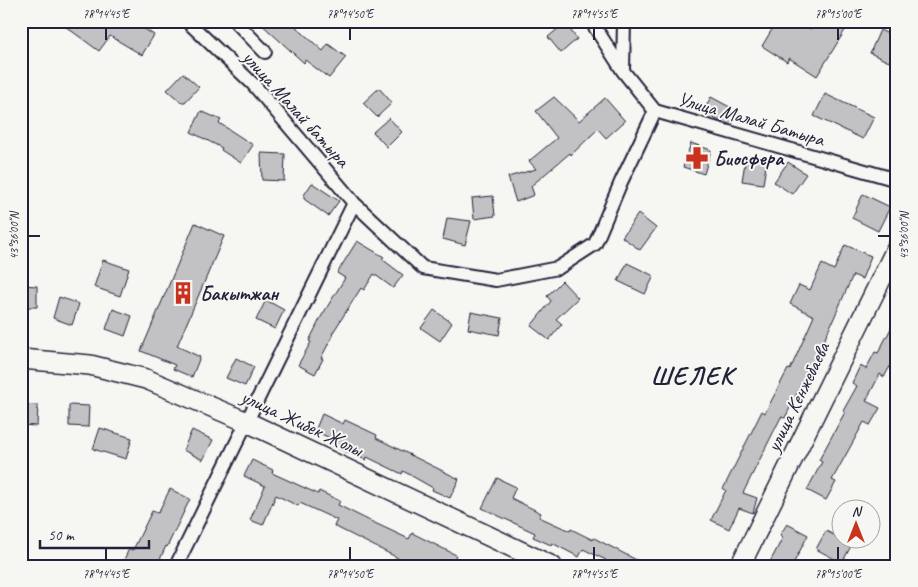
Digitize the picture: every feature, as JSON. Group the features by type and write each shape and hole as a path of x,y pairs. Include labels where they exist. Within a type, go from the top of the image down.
{"main road":[{"name":"улица Кенжебаева","path":"740,566 897,247"},
{"name":"улица Жибек Жолы","path":"21,360 90,365 146,379 247,422 552,566"}],"street":[{"name":"улица Малай батыра","path":"187,21 253,84 354,203"},
{"path":"235,21 265,52"},
{"path":"590,21 623,71 655,111"},
{"path":"623,71 624,21"},
{"name":"Улица Малай Батыра","path":"354,203 423,268 496,280 558,268 595,244 621,182 655,111 897,180"},
{"path":"176,566 354,203"}],"building":[{"path":"58,21 132,21 154,35 142,55 110,36 99,51"},
{"path":"258,21 302,21 296,27 323,51 328,44 346,57 329,78 305,60 304,63"},
{"path":"777,21 797,21 811,29 816,21 837,21 847,27 817,76 789,58 787,62 762,46"},
{"path":"565,23 577,39 561,53 548,37"},
{"path":"880,30 897,38 897,46 889,62 870,53"},
{"path":"183,73 199,87 185,102 181,102 167,90"},
{"path":"379,88 392,103 377,117 363,103"},
{"path":"825,94 874,117 863,139 814,116"},
{"path":"554,97 579,121 605,98 625,121 606,138 598,129 571,155 570,153 531,186 534,195 516,202 508,177 536,169 529,161 557,138 536,111"},
{"path":"711,97 739,112 732,125 719,121 703,112"},
{"path":"201,111 221,120 219,123 253,145 241,163 221,150 222,148 191,132"},
{"path":"389,118 402,132 387,147 373,132"},
{"name":"Биосфера","path":"691,143 711,150 704,174 683,167"},
{"path":"261,153 285,154 284,181 262,180"},
{"path":"746,156 767,160 763,184 742,181"},
{"path":"788,162 806,174 792,194 774,182"},
{"path":"312,183 339,201 328,216 304,199 304,195"},
{"path":"863,194 890,207 878,231 852,218"},
{"path":"493,196 495,216 474,219 472,198"},
{"path":"638,214 656,228 640,250 622,237"},
{"path":"447,218 471,221 465,245 443,239"},
{"name":"Бакытжан","path":"195,223 224,236 177,346 200,357 192,377 173,369 175,365 141,351"},
{"path":"357,241 384,257 382,259 403,275 393,288 374,274 364,290 361,288 332,334 315,374 298,365 311,342 309,341 321,317 345,278 337,273"},
{"path":"845,245 871,256 862,279 853,275 811,370 809,369 785,418 781,417 743,493 757,498 753,513 739,508 729,529 711,520 726,490 723,489 762,411 765,413 788,369 790,370 814,316 790,304 799,285 810,290 822,264 834,270"},
{"path":"103,260 129,269 120,296 94,287"},
{"path":"627,263 654,276 645,294 618,281"},
{"path":"562,281 578,298 556,319 562,324 549,340 531,326 551,301 547,296"},
{"path":"21,285 37,286 37,307 21,307"},
{"path":"59,297 79,304 72,325 53,318"},
{"path":"266,300 284,310 275,329 256,320"},
{"path":"113,309 132,316 125,336 106,329"},
{"path":"434,310 452,323 440,341 421,328"},
{"path":"471,312 502,318 499,335 468,329"},
{"path":"897,317 897,354 884,377 880,374 866,401 880,408 870,425 864,422 832,480 836,482 826,500 807,490 822,462 819,460 857,386 852,383 860,366 866,369 875,352 878,353"},
{"path":"236,358 254,367 245,386 226,378"},
{"path":"21,404 38,405 37,426 21,425"},
{"path":"69,405 89,406 88,427 69,426"},
{"path":"322,414 343,424 345,420 377,435 376,438 459,479 450,498 432,490 433,488 403,471 402,474 367,457 366,460 333,446 336,441 315,431"},
{"path":"100,428 132,438 126,459 93,449"},
{"path":"192,430 213,440 203,460 183,450"},
{"path":"252,460 273,470 272,473 318,494 319,491 340,501 338,505 409,539 412,533 456,555 451,566 405,566 396,561 398,558 334,526 337,520 300,503 298,506 276,495 263,525 250,520 265,486 244,476"},
{"path":"497,478 516,487 511,498 541,513 539,517 593,540 594,538 648,566 603,566 606,560 583,549 579,557 552,543 551,545 533,537 535,533 482,508"},
{"path":"170,489 190,499 157,566 121,566 129,549 133,550 152,511 158,513"},
{"path":"787,524 808,535 792,566 768,566 783,537 780,535"},
{"path":"826,531 830,533 830,550 849,550 842,563 816,549"}],"place":[{"name":"Биосфера","path":"697,158"},
{"name":"Бакытжан","path":"183,293"}],"district":[{"name":"ШЕЛЕК","path":"692,376"}]}
